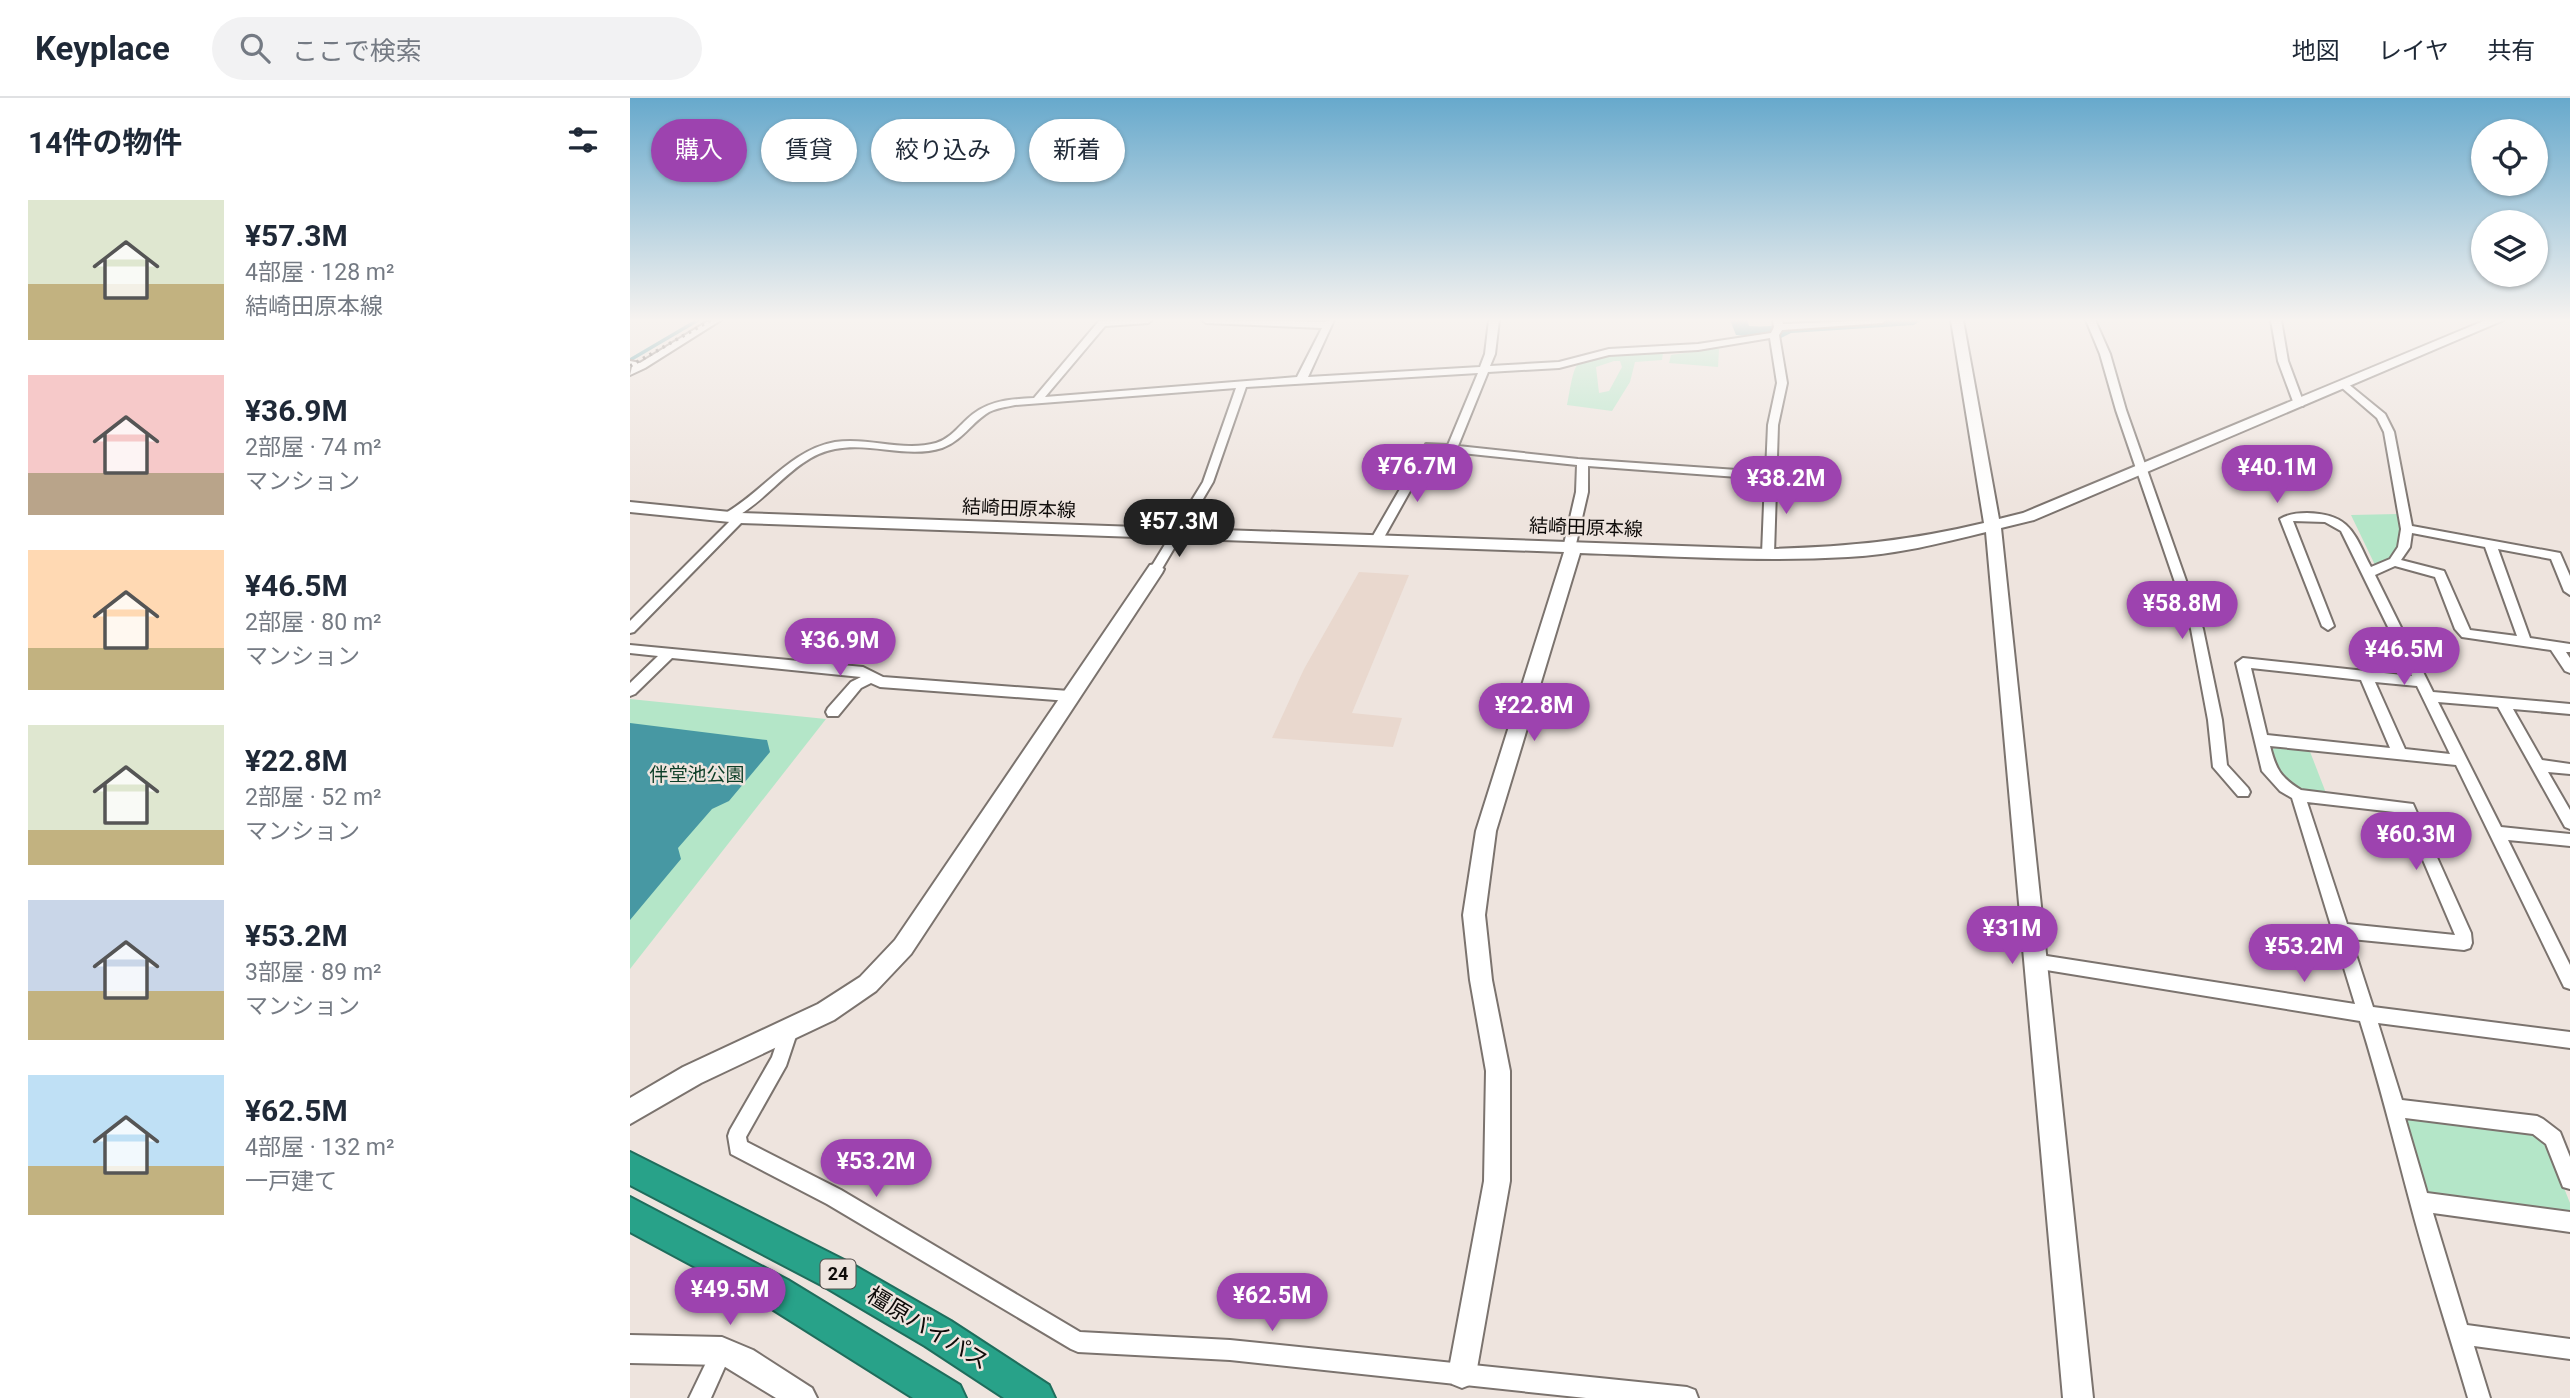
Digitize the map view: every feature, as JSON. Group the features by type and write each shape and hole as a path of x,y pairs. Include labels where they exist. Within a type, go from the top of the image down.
{"highway":[{"name":"橿原バイパス","path":"630,1168 807,1257 969,1350 1035,1398"},
{"path":"630,1177 801,1262 962,1358 1019,1398"},
{"path":"630,1214 776,1293 947,1398"},
{"path":"630,1227 770,1300 929,1398"}],"main road":[{"name":"結崎田原本線","path":"630,508 734,517"}],"street":[{"path":"1038,399 1053,381"},
{"path":"630,629 734,517 787,473 820,450 842,444 922,449 953,439 984,411 1038,399 1293,381"},
{"path":"1452,449 1478,381"},
{"path":"1768,554 1773,425 1782,381"},
{"path":"1967,381 1992,527 2078,1398"},
{"path":"2112,381 2197,629 2215,719 2220,767 2244,792"},
{"path":"2290,381 2299,404"},
{"name":"結崎田原本線","path":"734,517 1573,548 1768,554 1851,552 1933,540 2028,517 2354,381"},
{"path":"630,1112 692,1075 825,1013 869,984 903,947 1156,569 1208,482 1242,385"},
{"path":"2344,385 2381,416 2389,432 2407,529 2404,547 2394,562 2368,573"},
{"path":"1376,541 1430,446 1583,462 1772,476"},
{"path":"1462,1374 1497,1181 1498,1071 1481,980 1474,915 1486,831 1573,548 1570,544 1582,492 1583,462"},
{"path":"2328,626 2286,519 2295,516 2332,520 2344,526 2570,982"},
{"path":"2407,529 2556,556 2570,591"},
{"path":"2491,546 2525,642"},
{"path":"2394,562 2441,574 2461,629 2466,634 2563,648 2570,668"},
{"path":"630,649 863,672 880,682 1069,696"},
{"path":"630,691 668,654"},
{"path":"2421,682 2243,663 2269,771 2298,795 2343,931 2419,1200 2479,1398"},
{"path":"2366,676 2400,754"},
{"path":"833,712 856,685 872,677"},
{"path":"2429,696 2570,709"},
{"path":"2502,702 2570,823"},
{"path":"2261,740 2460,760"},
{"path":"2539,765 2570,769"},
{"path":"2298,795 2408,808 2463,933 2463,943 2343,931"},
{"path":"2497,833 2570,840"},
{"path":"2034,961 2368,1014 2570,1040"},
{"path":"790,1027 779,1060 737,1136 738,1147 834,1197 1078,1342 1230,1350 1687,1398"},
{"path":"2395,1108 2537,1125 2553,1138 2570,1180"},
{"path":"2419,1200 2570,1222"},
{"path":"2460,1334 2570,1349"},
{"path":"630,1349 722,1351 743,1360 802,1398"},
{"path":"700,1398 722,1351"}],"shaded area":[{"path":"1359,572 1409,575 1352,713 1402,718 1393,747 1272,738 1304,669"}],"green space":[{"path":"1572,381 1598,381 1599,393 1609,391 1615,381 1630,381 1612,411 1567,405"},
{"path":"2398,514 2401,530 2398,546 2389,560 2375,565 2351,515"},
{"name":"伴堂池公園","path":"630,699 826,719 630,969"},
{"path":"2280,746 2309,749 2326,793 2295,786 2284,777 2268,751"},
{"path":"2410,1117 2531,1132 2546,1143 2570,1203 2570,1213 2426,1193 2406,1121"}],"water":[{"path":"630,723 767,740 770,752 729,801 712,809 678,848 681,859 630,920"}]}
